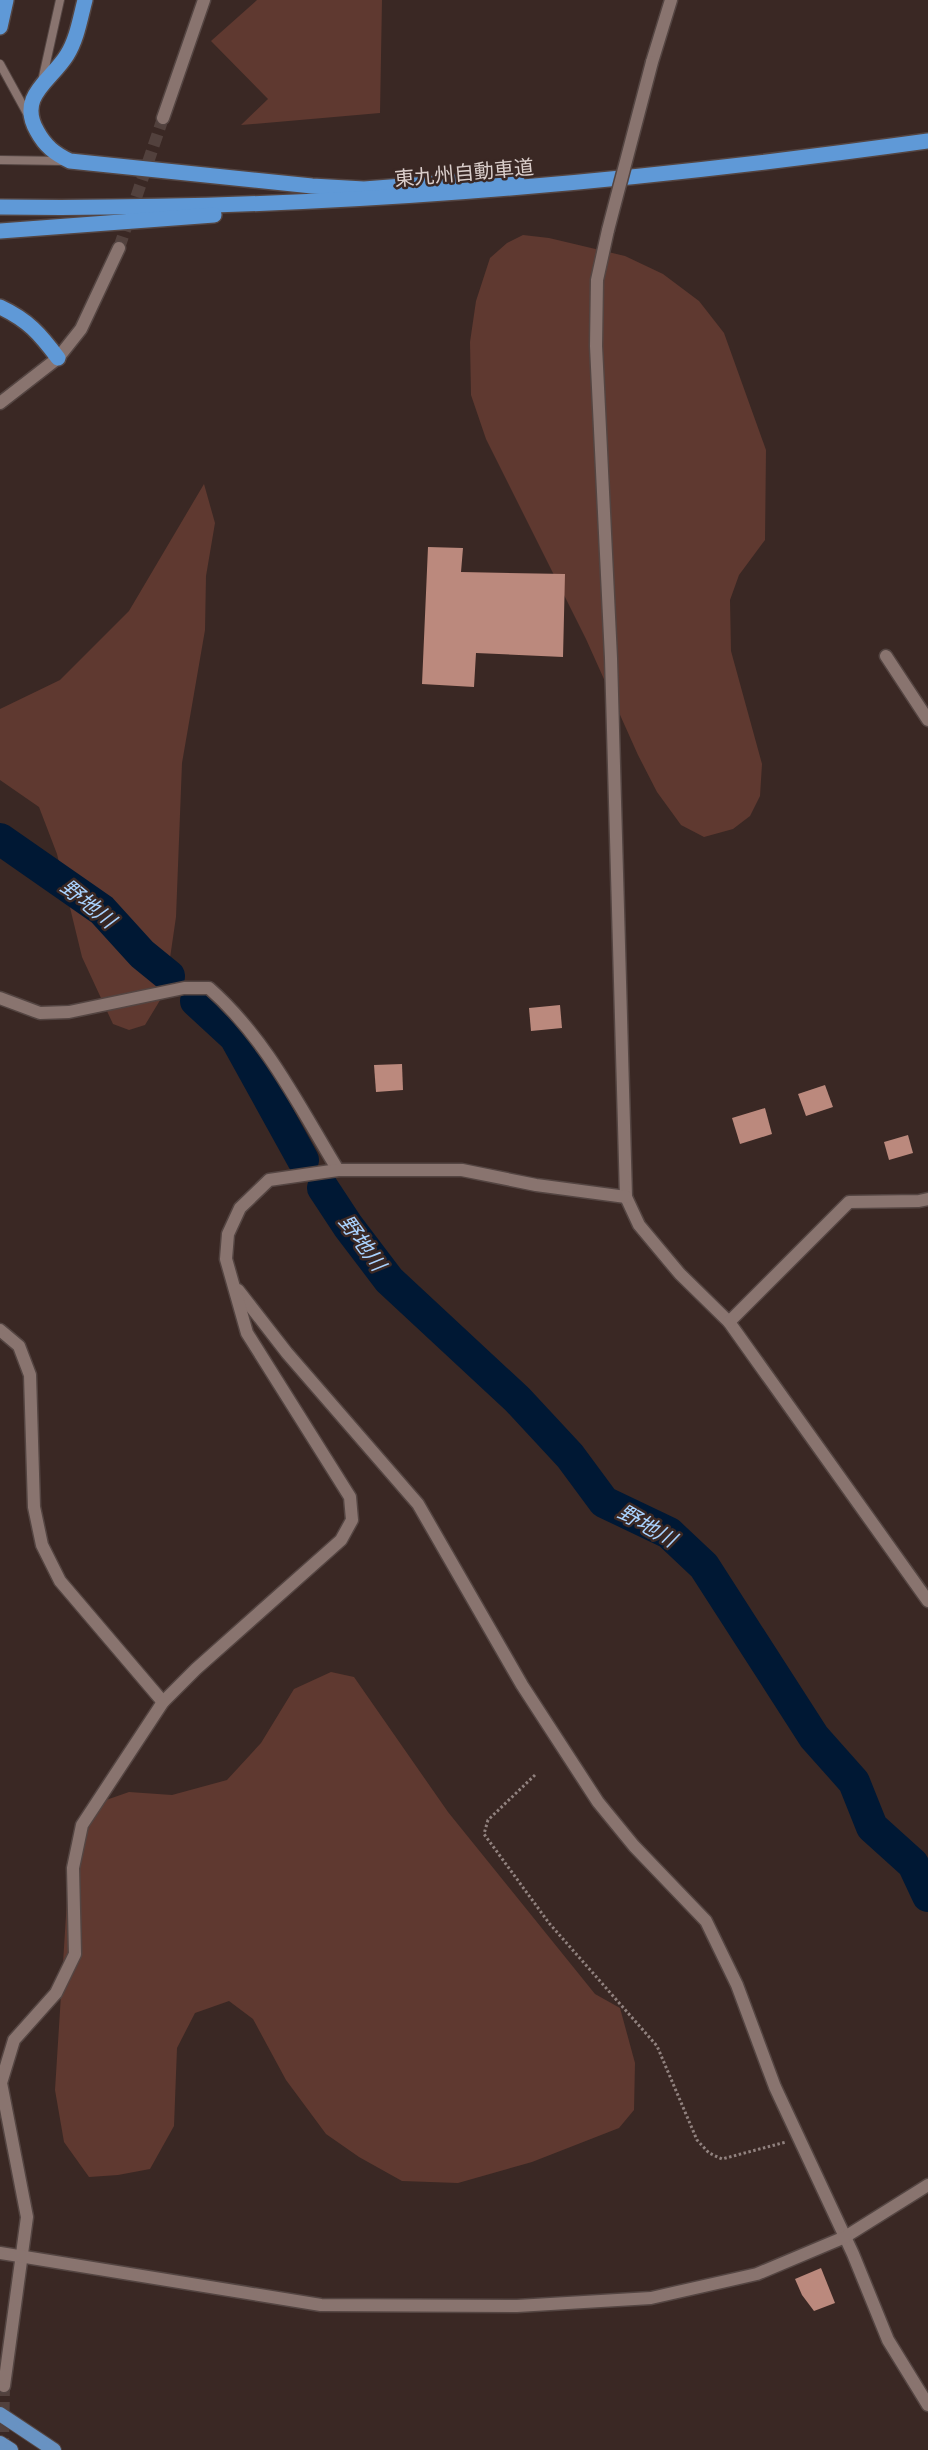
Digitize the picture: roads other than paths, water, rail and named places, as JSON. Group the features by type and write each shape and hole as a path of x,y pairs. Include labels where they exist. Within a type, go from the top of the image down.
{"highway":[{"path":"0,27 6,0"},
{"path":"85,0 76,37 67,55 41,86 33,99 30,109 32,122 48,147 57,155 70,161 312,186 364,189 481,180 604,181"},
{"name":"東九州自動車道","path":"0,208 295,204 475,192 604,181 784,161 928,141"},
{"path":"0,231 197,217 295,204"},
{"path":"0,307 20,317 40,334 58,358"},
{"path":"0,2414 54,2450"},
{"path":"0,2443 11,2450"}],"street":[{"path":"163,118 204,0"},
{"path":"671,0 652,62 596,280 596,346 610,658 626,1197 640,1225 662,1253 680,1274 729,1322 928,1601"},
{"path":"0,402 58,358 81,329 119,248"},
{"path":"886,656 928,720"},
{"path":"0,998 40,1013 69,1012 184,988 209,988 234,1010 264,1048 338,1170"},
{"path":"4,2386 28,2217 1,2083 14,2040 56,1993 75,1954 73,1868 82,1825 163,1702 196,1669 341,1540 352,1520 350,1497 247,1333 226,1259 228,1234 240,1208 269,1180 338,1170 462,1170 536,1185 626,1197"},
{"path":"729,1322 850,1202 919,1201 928,1199"},
{"path":"235,1286 287,1353 418,1504 522,1685 598,1802 634,1846 706,1921 737,1985 774,2087 845,2237 888,2340 928,2405"},
{"path":"0,1330 19,1346 30,1375 34,1507 42,1545 60,1580 163,1702"},
{"path":"0,2253 321,2305 517,2306 651,2298 757,2274 845,2237 928,2185"}],"lane":[{"path":"41,86 60,0"},
{"path":"195,0 199,15"},
{"path":"0,64 32,122"},
{"path":"0,160 70,161"}],"waterway":[{"name":"野地川","path":"0,839 102,910 142,954 169,976"},
{"name":"野地川","path":"196,1001 235,1037 303,1160"},
{"name":"野地川","path":"323,1188 348,1226 389,1280 517,1399 570,1456 604,1502 669,1533 704,1566 814,1737 854,1782 872,1827 913,1864 928,1896"}],"tunnel":[{"path":"119,248 163,118"},
{"path":"3,2450 4,2386"}]}
